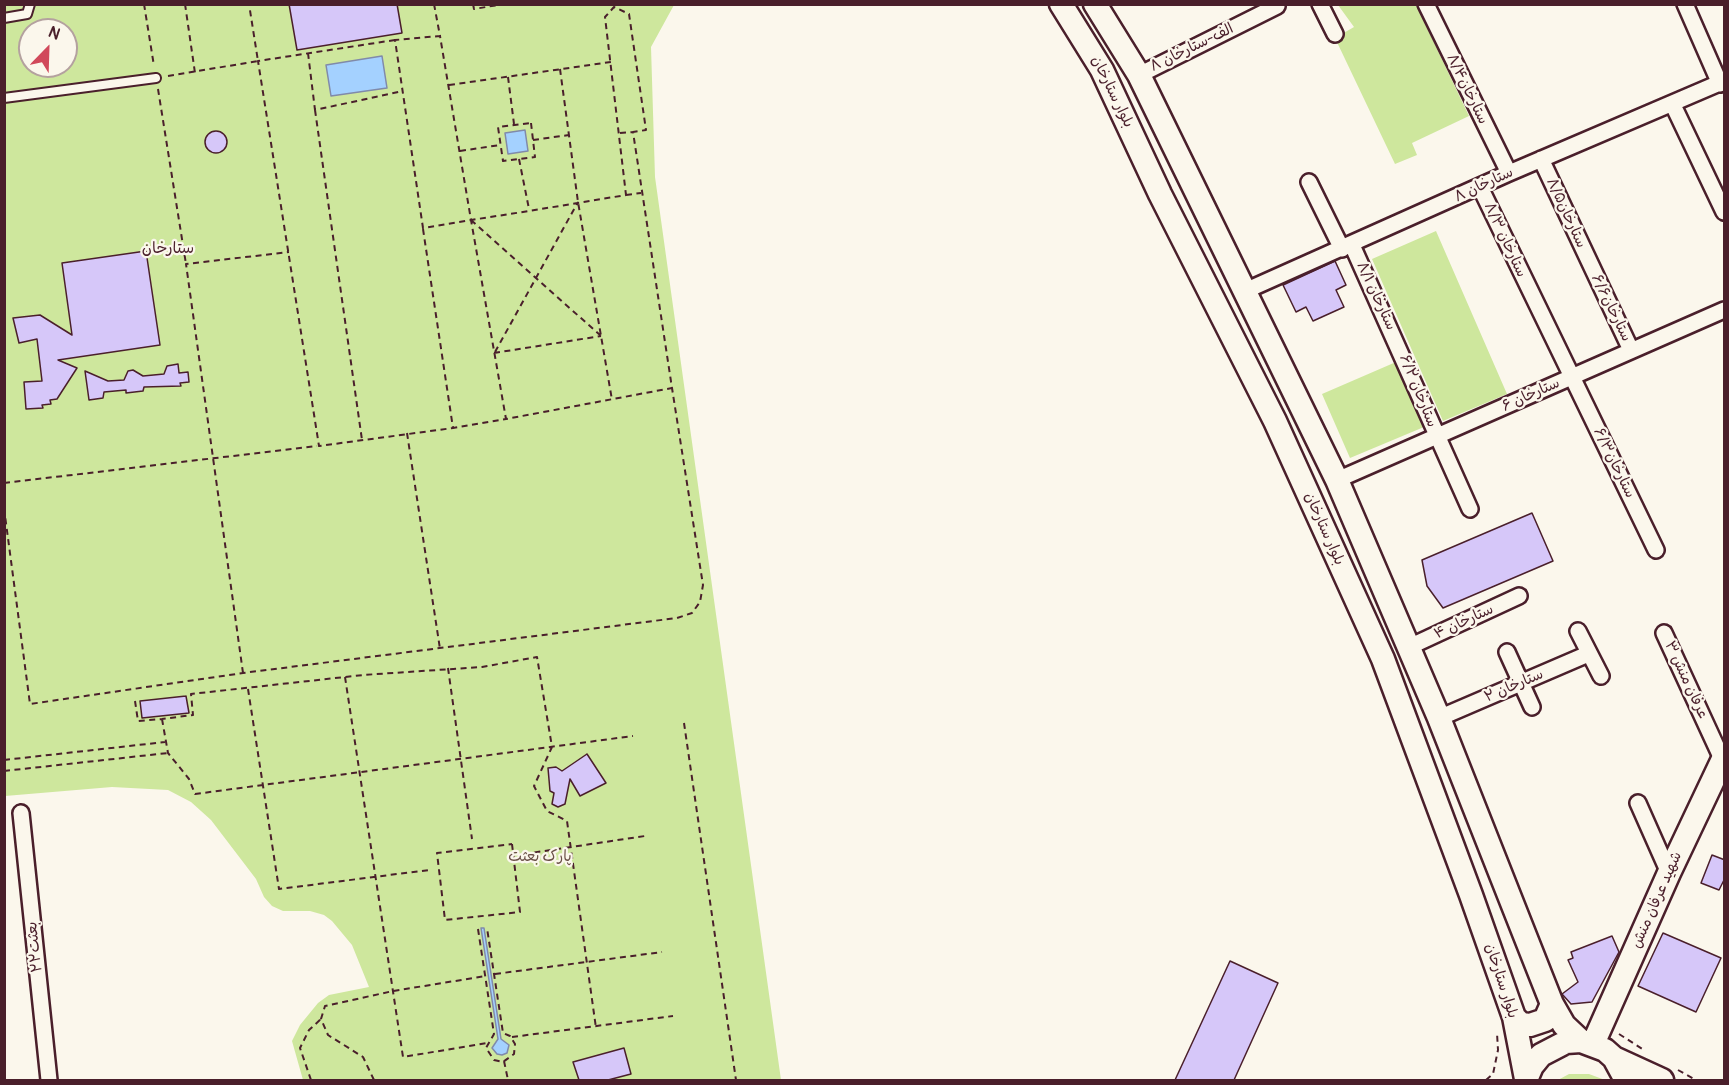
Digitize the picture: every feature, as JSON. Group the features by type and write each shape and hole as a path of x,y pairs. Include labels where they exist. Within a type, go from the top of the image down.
{"main road":[{"name":"بلوار ستارخان","path":"1061,4 1102,70 1160,194 1275,421 1383,659 1471,895 1505,1021 1526,1080"},
{"name":"بلوار ستارخان","path":"1095,4 1139,75 1337,480 1439,718 1552,1004 1564,1025 1587,1043 1662,1080"},
{"name":"شهید عرفان منش","path":"1587,1043 1724,759"},
{"path":"1505,1021 1530,1025 1545,1020 1552,1004"},
{"path":"1526,1080 1541,1055 1553,1047 1587,1043"},
{"path":"1614,1058 1626,1080"}],"street":[{"path":"1320,4 1335,34"},
{"name":"ستارخان۸/۴","path":"1426,4 1509,173"},
{"path":"1685,4 1722,82"},
{"name":"۸ الف-ستارخان","path":"1139,75 1277,6"},
{"name":"ستارخان ۸","path":"1245,291 1509,173 1673,105 1722,82"},
{"path":"1673,105 1724,210"},
{"name":"ستارخان۸/۵","path":"1541,159 1591,266"},
{"name":"ستارخان ۸/۱","path":"1309,182 1400,346"},
{"name":"ستارخان ۸/۳","path":"1480,187 1572,376"},
{"name":"ستارخان۶/۶","path":"1591,266 1631,350"},
{"name":"ستارخان ۶","path":"1337,480 1631,350 1723,315"},
{"name":"ستارخان ۶/۲","path":"1400,346 1436,436 1470,509"},
{"name":"ستارخان۶/۳","path":"1572,376 1656,550"},
{"name":"۴ ستارخان","path":"1409,647 1519,596"},
{"path":"1578,631 1601,676"},
{"name":"۳ عرفان منش","path":"1664,633 1724,759"},
{"path":"1507,652 1532,707"},
{"name":"۲ ستارخان","path":"1439,718 1588,654"},
{"path":"1638,803 1669,873"},
{"name":"بعثت۲۲","path":"21,813 49,1080"}],"lane":[{"path":"4,18 27,14 30,4"},
{"path":"4,98 156,78"}],"path":[{"path":"144,4 186,264 243,673"},
{"path":"185,4 195,73"},
{"path":"249,4 319,446"},
{"path":"404,5 416,4"},
{"path":"434,4 506,419"},
{"path":"473,4 474,9 504,4"},
{"path":"620,133 646,130 629,14 614,6 605,17 626,195"},
{"path":"156,78 395,40 440,36"},
{"path":"395,40 453,428"},
{"path":"308,53 362,440"},
{"path":"448,85 610,62"},
{"path":"561,69 578,202 612,400"},
{"path":"508,76 514,125"},
{"path":"315,110 404,91"},
{"path":"531,123 535,157 503,161 498,128 514,125 531,123"},
{"path":"4,508 30,704 243,673 677,618 692,614 700,602 703,585 633,132"},
{"path":"533,140 569,135"},
{"path":"459,152 501,145"},
{"path":"519,159 530,211"},
{"path":"423,228 641,193"},
{"path":"494,353 578,202"},
{"path":"471,220 601,336"},
{"path":"186,264 289,252"},
{"path":"494,353 601,336"},
{"path":"4,483 453,428 672,388"},
{"path":"407,433 440,649"},
{"path":"135,701 138,721 162,719 193,715 191,694 345,677 482,667 537,657 552,747 534,786 548,811 567,821 596,1028"},
{"path":"448,668 472,839"},
{"path":"345,677 403,1057 487,1043 494,1034 478,929"},
{"path":"248,688 279,890 429,870"},
{"path":"162,719 168,753 189,779 195,794 633,736"},
{"path":"684,723 736,1080"},
{"path":"4,760 165,742"},
{"path":"4,771 168,753"},
{"path":"524,854 645,836"},
{"path":"513,844 520,912 444,920 437,853 513,844"},
{"path":"487,928 503,1033 515,1044 514,1054 504,1061 498,1061 490,1056 487,1043"},
{"path":"494,974 662,952"},
{"path":"311,1080 300,1048 309,1030 321,1019 325,1006 331,1002 486,976"},
{"path":"511,1038 673,1016"},
{"path":"321,1019 332,1039 363,1058 374,1080"},
{"path":"1486,1080 1493,1074 1505,1021"},
{"path":"504,1061 508,1080"}],"green space":[{"name":"پارک بعثت","path":"5,5 674,5 651,47 655,177 781,1080 303,1080 292,1041 300,1025 318,1003 329,995 369,987 352,945 324,915 310,911 283,911 272,906 264,897 256,879 211,820 191,802 168,790 112,787 5,796"},
{"path":"1338,5 1416,5 1469,116 1412,143 1417,155 1395,164 1335,38 1354,27"},
{"path":"1436,231 1507,394 1443,421 1372,259"},
{"path":"1396,362 1424,427 1350,458 1322,394"},
{"path":"1569,1074 1589,1074 1605,1080 1558,1080"}],"water":[{"path":"382,56 387,88 331,96 326,65"},
{"path":"525,130 528,151 508,154 505,133"},
{"path":"481,928 484,928 501,1039 509,1045 507,1053 502,1055 497,1054 492,1048 498,1039"}],"building":[{"path":"289,4 397,4 402,33 297,50"},
{"path":"216,131 224,134 227,142 224,150 216,153 208,150 205,142 208,134"},
{"path":"146,251 160,345 58,360 77,368 57,399 50,400 51,404 42,405 43,408 26,409 24,382 42,381 37,339 19,343 13,318 40,315 72,335 62,263"},
{"path":"1335,261 1346,285 1336,290 1344,307 1313,321 1306,307 1296,312 1283,285"},
{"path":"178,364 179,373 188,372 189,382 180,383 181,386 144,387 143,391 126,393 126,390 104,392 103,398 89,400 85,371 108,381 124,380 128,371 133,370 143,376 164,374 167,366"},
{"path":"1532,513 1553,561 1443,608 1427,586 1422,560"},
{"path":"186,696 189,713 142,718 140,701"},
{"path":"587,754 606,783 580,796 570,779 565,804 558,807 552,804 554,793 550,791 548,768 556,767 562,771"},
{"path":"1712,855 1725,860 1725,878 1719,890 1701,883"},
{"path":"1663,933 1721,958 1696,1012 1638,986"},
{"path":"1612,936 1619,952 1592,1002 1571,1004 1562,994 1578,982 1568,960 1573,958 1571,952"},
{"path":"1230,961 1278,983 1234,1080 1175,1080"},
{"path":"624,1048 631,1074 608,1080 579,1080 573,1062"}],"district":[{"name":"ستارخان","path":"168,249"}]}
